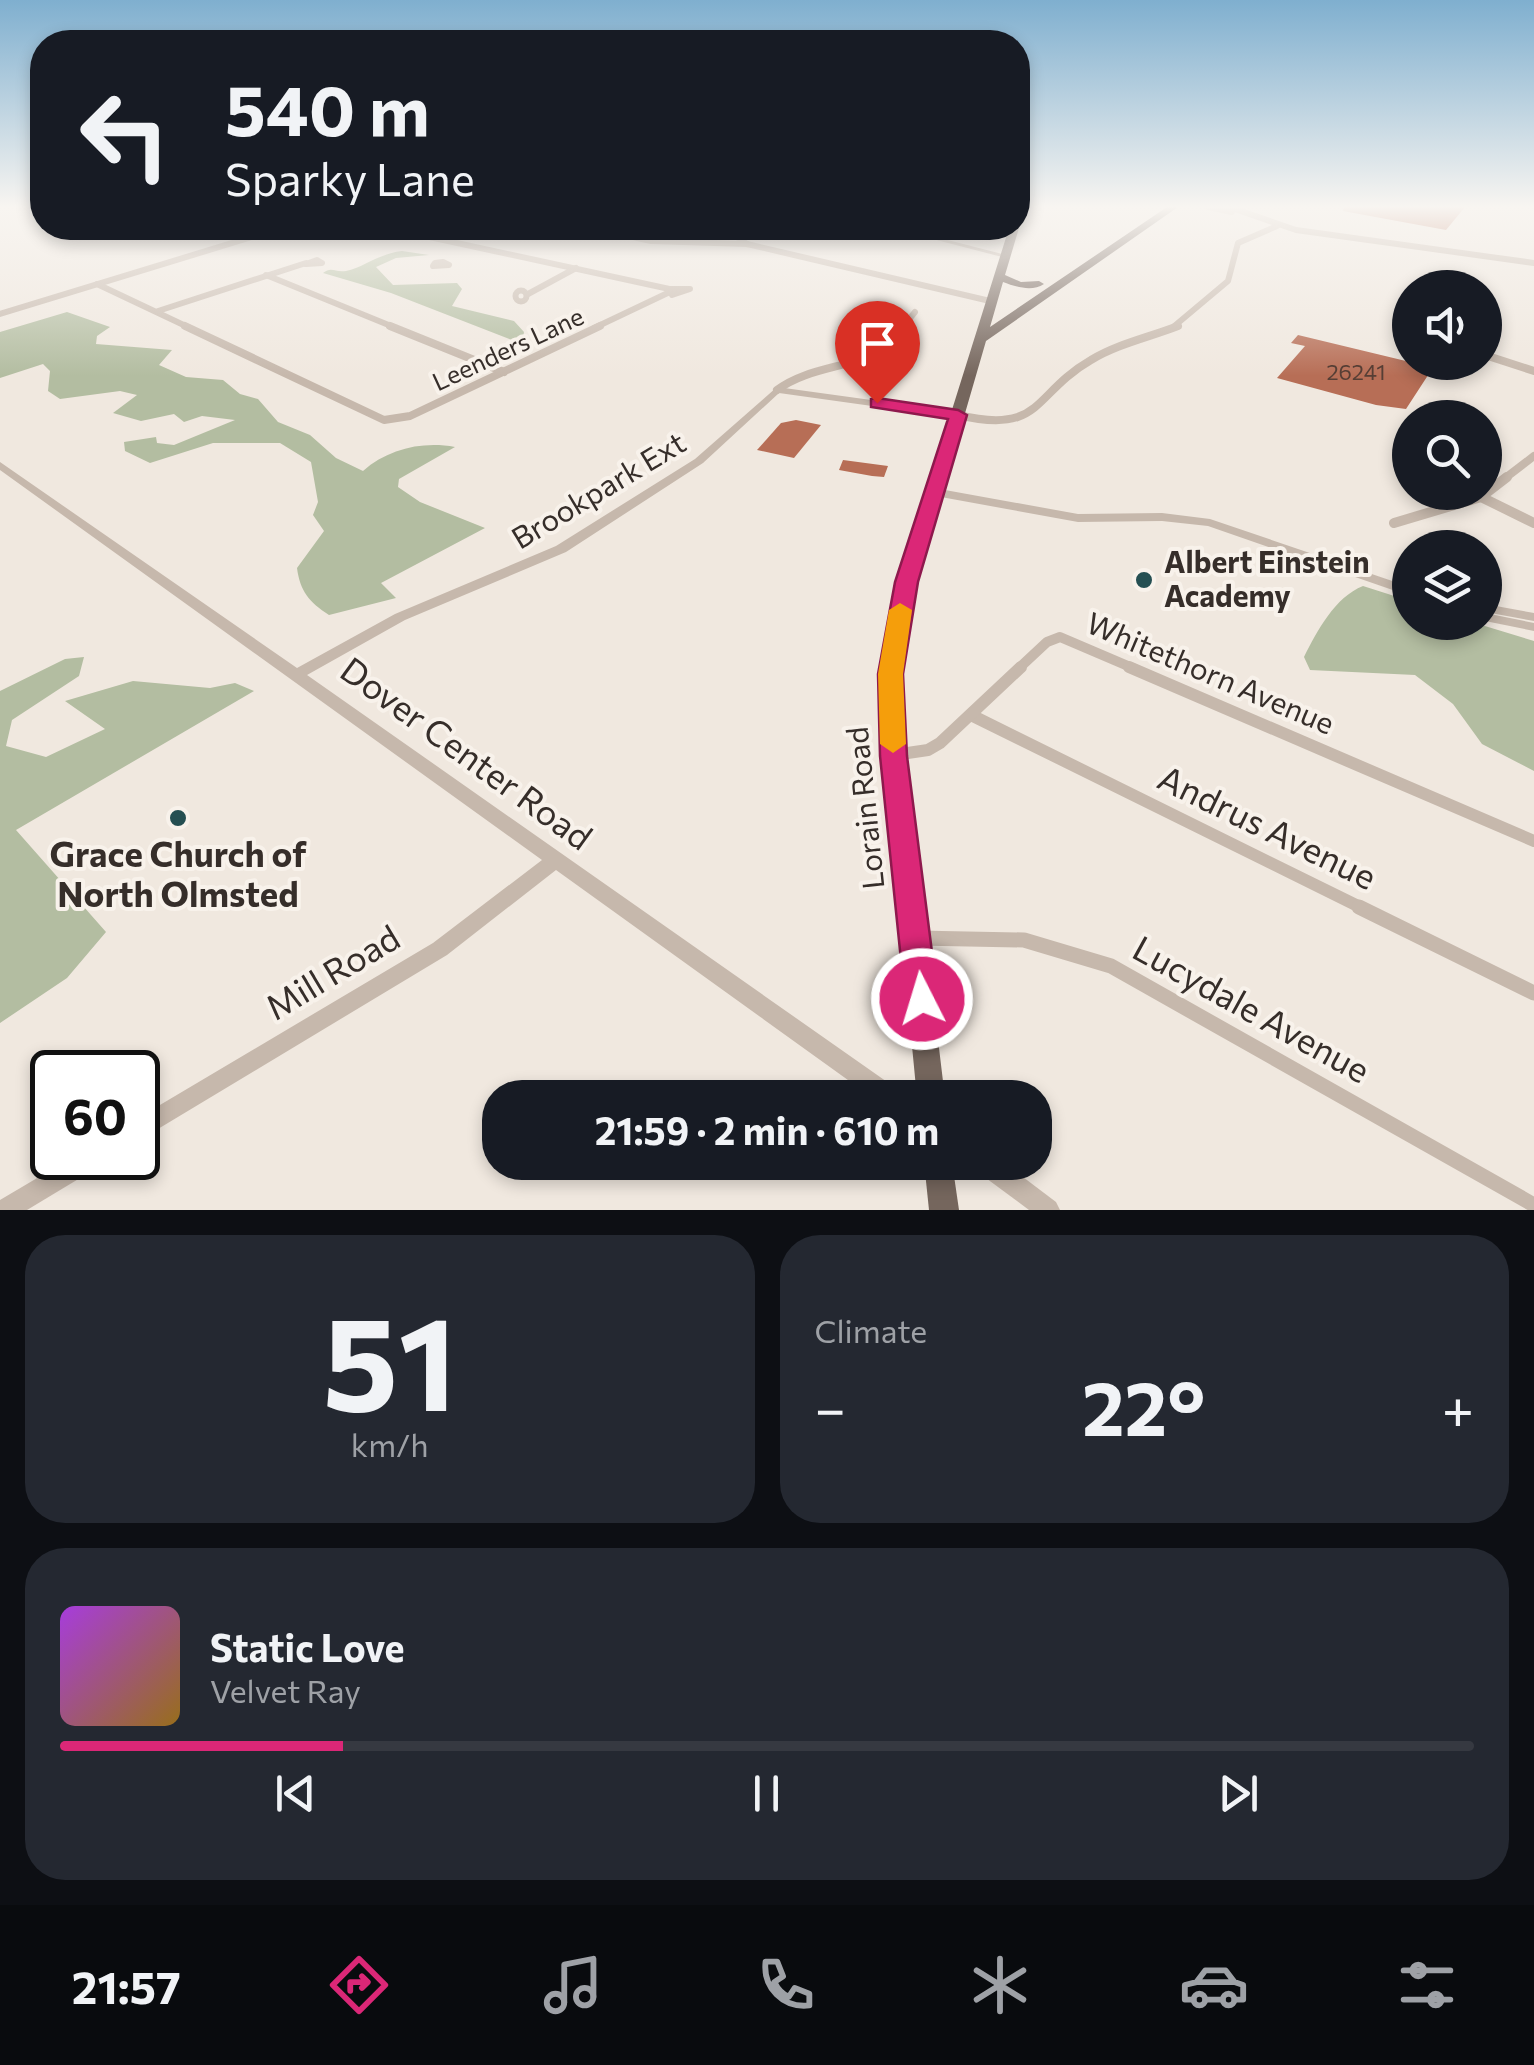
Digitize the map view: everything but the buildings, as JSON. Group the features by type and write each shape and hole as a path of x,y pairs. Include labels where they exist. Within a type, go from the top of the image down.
{"main road":[{"name":"Lorain Road","path":"929,1080 894,756 892,646 934,492 964,416 990,301 1003,263"},
{"path":"986,320 1070,263"},
{"path":"982,338 1090,263"},
{"path":"999,276 1020,285 1039,284"},
{"path":"940,1180 944,1210"}],"street":[{"path":"0,314 165,263"},
{"path":"97,284 157,311 304,263"},
{"path":"556,263 577,268"},
{"path":"830,263 990,301"},
{"path":"778,390 964,416 978,422 1008,421 1032,414 1093,358 1180,324 1228,281 1232,263"},
{"path":"528,294 577,268"},
{"name":"Leenders Lane","path":"157,311 384,420 410,416 672,291 577,268"},
{"path":"266,275 504,372"},
{"name":"Brookpark Ext","path":"296,674 400,617 549,556 699,461 778,390 812,368 858,358 894,344 906,318 915,312"},
{"path":"1502,360 1534,371"},
{"path":"1502,480 1534,456"},
{"name":"Dover Center Road","path":"0,465 866,1080"},
{"path":"934,492 1078,518 1162,517 1210,523 1392,586"},
{"path":"954,495 968,492 1090,510 1153,508 1214,515 1392,576"},
{"path":"1502,507 1534,523"},
{"path":"1394,524 1428,510"},
{"path":"1502,611 1534,617"},
{"path":"1502,620 1534,627"},
{"name":"Whitethorn Avenue","path":"894,756 928,750 973,716 1046,642 1060,637 1534,841"},
{"name":"Andrus Avenue","path":"973,716 1534,994"},
{"name":"Mill Road","path":"160,1117 440,949 554,861"},
{"name":"Lucydale Avenue","path":"916,938 1024,940 1111,966 1534,1206"},
{"path":"5,1210 55,1180"},
{"path":"1007,1180 1048,1210"}],"green space":[{"path":"365,263 384,263 376,267 393,285 457,283 462,289 452,306 514,321 524,332 522,344 391,293 323,273"},
{"path":"67,312 110,327 97,336 96,344 172,350 159,365 186,377 223,380 240,394 258,399 278,422 310,435 336,458 363,471 406,448 455,447 399,479 398,487 420,502 485,528 381,583 396,598 329,615 307,595 297,568 324,531 313,515 318,502 311,462 280,443 213,443 150,463 125,451 124,442 156,437 157,443 174,445 235,420 202,416 184,422 174,414 141,421 113,413 137,395 120,391 60,399 48,391 50,371 43,364 0,378 0,332"},
{"path":"1363,586 1392,595 1392,640 1502,640 1502,631 1534,641 1534,771 1482,744 1453,704 1415,675 1310,670 1304,657 1335,606"},
{"path":"84,657 79,676 12,720 6,746 46,757 105,729 65,701 133,681 210,688 235,683 254,691 16,830 106,932 67,978 0,1023 0,691 65,659"}],"slow traffic":[{"path":"893,744 890,674 900,610"}],"place":[{"name":"Albert Einstein Academy","path":"1144,580"},
{"name":"Grace Church of North Olmsted","path":"178,818"}],"route":[{"path":"877,403 958,415 906,582 890,674 894,756 922,999"}]}
